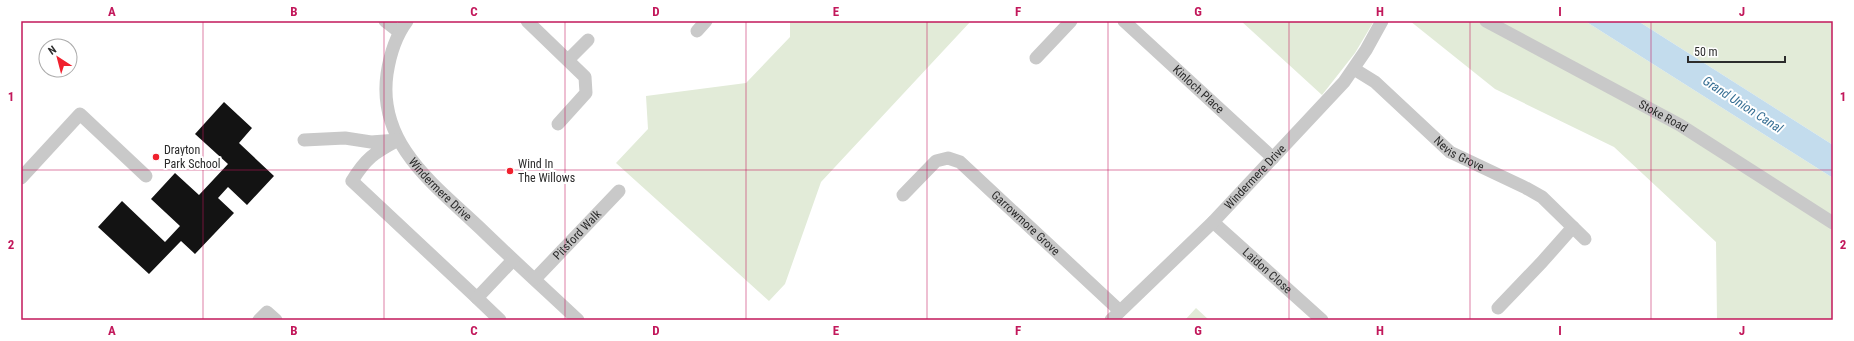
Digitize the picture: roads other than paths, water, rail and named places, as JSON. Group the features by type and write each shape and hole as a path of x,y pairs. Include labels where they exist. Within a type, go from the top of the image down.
{"street":[{"path":"385,21 399,32"},
{"name":"Windermere Drive","path":"407,21 399,32 389,58 385,91 390,119 398,140 408,158 426,178 578,320"},
{"path":"527,21 585,77 586,93 558,124"},
{"path":"697,31 706,21"},
{"path":"1036,58 1071,21"},
{"name":"Kinloch Place","path":"1124,21 1273,158"},
{"name":"Windermere Drive","path":"1115,316 1213,222 1354,69 1382,21"},
{"name":"Stoke Road","path":"1486,21 1680,125 1833,223"},
{"path":"568,60 588,40"},
{"name":"Nevis Grove","path":"1354,69 1375,82 1454,155 1526,188 1542,197 1585,239"},
{"path":"21,178 80,114 146,176"},
{"path":"304,140 345,138 371,142 398,140"},
{"path":"398,140 370,156 362,165 352,182 500,320"},
{"name":"Garrowmore Grove","path":"903,195 936,161 948,158 960,162 1115,316"},
{"name":"Pitsford Walk","path":"535,280 619,191"},
{"name":"Laidon Close","path":"1213,222 1322,320"},
{"path":"1498,308 1542,262 1572,227"},
{"path":"477,298 513,260"}],"water":[{"name":"Grand Union Canal","path":"1585,21 1638,21 1833,145 1833,178"}],"place":[{"name":"Drayton Park School","path":"156,157"},
{"name":"Wind In The Willows","path":"510,171"}]}
